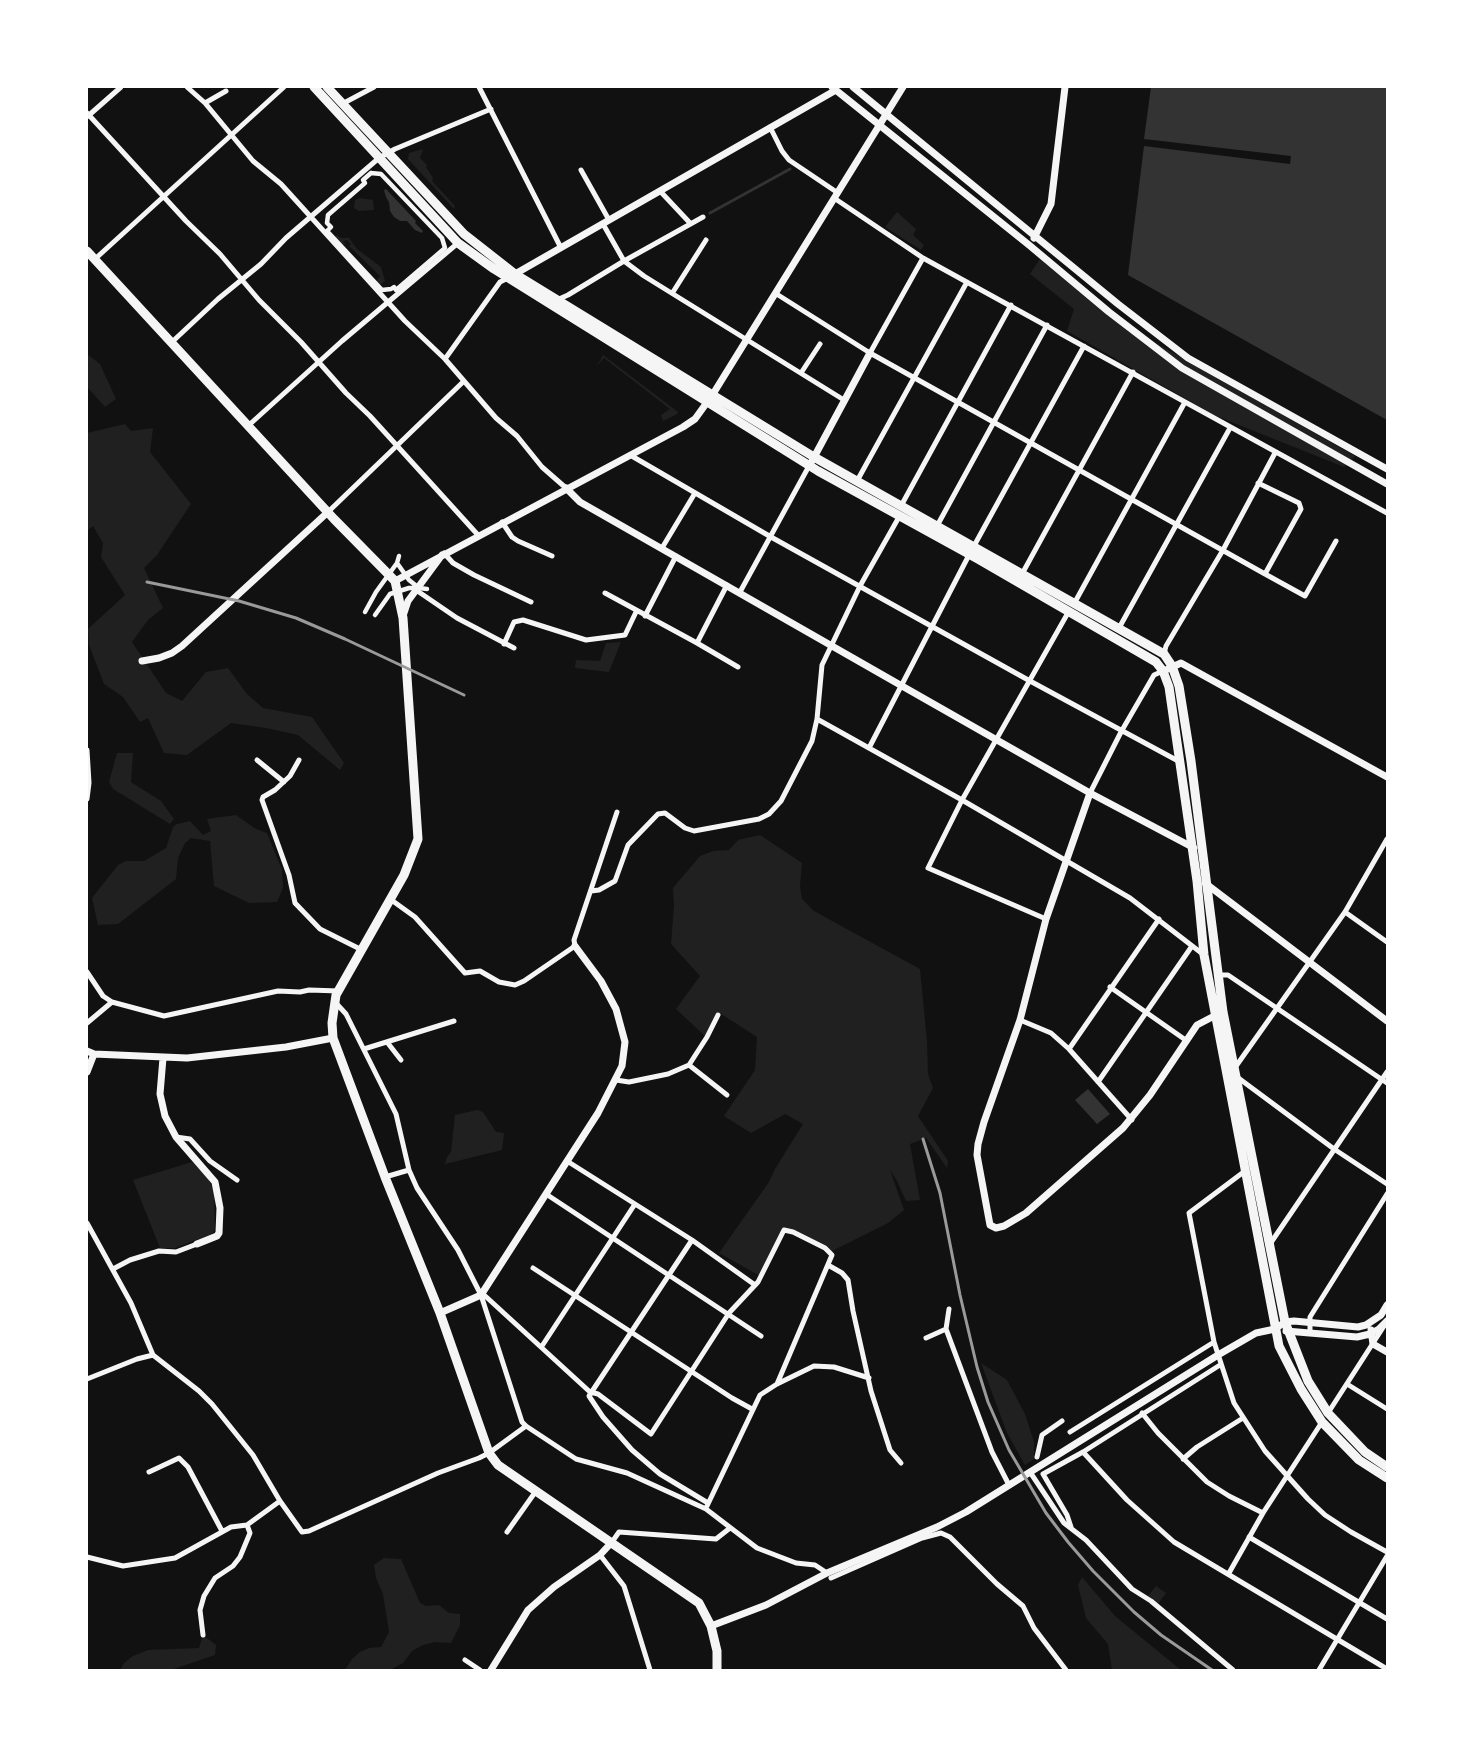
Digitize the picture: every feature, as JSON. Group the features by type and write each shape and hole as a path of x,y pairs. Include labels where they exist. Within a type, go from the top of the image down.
{"main road":[{"path":"314,87 458,243 899,517 1022,574 1149,656 1163,671 1169,687 1192,848 1201,882 1217,975 1219,1014 1245,1171 1279,1346 1300,1389 1322,1422 1359,1460 1387,1478"},
{"path":"327,87 464,234 512,276 559,299 710,399"},
{"path":"87,250 328,512 395,580 403,618 418,839 404,875 339,991 335,1002 333,1038 385,1177 440,1313 489,1453 498,1465 699,1603 711,1626 717,1651 717,1670"},
{"path":"812,461 857,481 937,526 972,551 1072,607 1119,628 1164,654 1172,666 1179,686 1202,852 1204,955 1235,1073 1287,1327 1308,1381 1328,1413 1365,1452 1387,1467"}],"street":[{"path":"120,87 88,115 422,475 444,495 478,535"},
{"path":"187,87 205,103 253,161 281,184 418,334 445,359 496,418 517,436 543,467 580,502 1090,793 1202,852"},
{"path":"95,259 284,87"},
{"path":"342,104 374,87"},
{"path":"479,87 561,248"},
{"path":"853,87 1035,237 1188,358 1387,469"},
{"path":"395,580 688,424 710,399 903,87"},
{"path":"1029,245 1051,204 1065,87"},
{"path":"445,359 500,282 834,89 1109,312 1182,368 1387,484"},
{"path":"205,103 226,91"},
{"path":"172,342 379,158 491,109"},
{"path":"771,127 782,151 789,160 923,258 1387,513"},
{"path":"581,171 624,261 644,276 844,400"},
{"path":"372,173 381,174 442,238 445,248 396,290 394,287 382,290 327,231 331,227 327,223 328,216 365,183 363,180 372,173"},
{"path":"660,191 690,223"},
{"path":"559,299 703,217"},
{"path":"673,292 706,240"},
{"path":"249,425 458,243"},
{"path":"740,592 923,258"},
{"path":"857,481 967,282"},
{"path":"776,293 870,353 957,403 1305,596 1336,541"},
{"path":"901,506 1011,305"},
{"path":"937,526 1047,325"},
{"path":"801,373 820,344"},
{"path":"869,748 972,551 1084,346"},
{"path":"1022,574 1133,372"},
{"path":"142,661 159,658 182,646 328,512 464,381"},
{"path":"1046,919 928,868 962,800 1185,402"},
{"path":"1119,628 1230,428"},
{"path":"1164,654 1166,646 1223,550 1275,453"},
{"path":"630,455 771,537 1121,732 1180,762"},
{"path":"1258,483 1299,503 1301,509 1265,574"},
{"path":"662,548 695,493"},
{"path":"591,891 599,890 615,881 628,845 662,812 685,828 694,831 759,819 769,814 781,801 812,741 817,719 822,665 860,586 899,517"},
{"path":"502,522 518,541 552,556"},
{"path":"403,618 408,601 444,553"},
{"path":"444,553 453,562 474,575 531,602"},
{"path":"645,616 676,556"},
{"path":"365,612 398,559 409,580 418,589 458,618 514,648"},
{"path":"697,643 727,585"},
{"path":"380,586 390,594"},
{"path":"375,615 390,594 410,588 427,589"},
{"path":"605,593 738,667"},
{"path":"504,644 514,622 523,620 586,640 625,635 636,612"},
{"path":"1219,1014 1197,1024 1132,1120 1026,1213 1004,1226 996,1228 990,1226 978,1155 978,1143 984,1122 1020,1020 1046,919 1090,793 1121,732 1154,675 1181,663 1387,777"},
{"path":"817,719 1130,898 1204,955"},
{"path":"87,750 89,783 87,799"},
{"path":"257,760 284,782"},
{"path":"298,760 290,776 263,796 262,800 289,875 295,903 320,929 362,950"},
{"path":"440,1313 482,1294 616,1080 625,1056 625,1042 619,1019 601,981 575,946 574,940 617,812"},
{"path":"1387,838 1346,912 1277,1007 1235,1073 1334,1149 1387,1184"},
{"path":"1201,882 1387,1021"},
{"path":"390,899 415,917 465,973 480,971 499,982 515,985 524,981 575,946"},
{"path":"1346,912 1387,942"},
{"path":"1070,1048 1158,919"},
{"path":"1098,1082 1192,946"},
{"path":"87,972 103,996 112,1002 164,1016 278,991 300,993 309,990 339,991"},
{"path":"1217,975 1228,975 1384,1082"},
{"path":"1110,987 1187,1041"},
{"path":"87,1023 112,1002"},
{"path":"335,1002 346,1014 396,1114 409,1170 417,1188 458,1250 482,1294 522,1422 576,1459 627,1473 707,1506"},
{"path":"616,1080 629,1082 668,1074 688,1065 718,1014"},
{"path":"1020,1020 1051,1033 1070,1048 1132,1120"},
{"path":"364,1049 454,1021"},
{"path":"87,1072 90,1053 187,1058 286,1047 333,1038"},
{"path":"387,1042 401,1060"},
{"path":"113,1269 130,1260 159,1251 176,1252 217,1236 219,1233 220,1208 215,1182 176,1137 162,1105 160,1080 163,1058"},
{"path":"688,1065 727,1095"},
{"path":"1269,1245 1334,1149 1384,1082 1387,1072"},
{"path":"176,1137 190,1139 210,1161 237,1180"},
{"path":"567,1161 692,1240 755,1285"},
{"path":"385,1177 409,1170"},
{"path":"1245,1171 1189,1213 1214,1342 1234,1403 1265,1451 1325,1515 1387,1554 1319,1670"},
{"path":"546,1194 761,1336"},
{"path":"1310,1331 1311,1317 1387,1194"},
{"path":"542,1346 635,1204"},
{"path":"87,1223 131,1303 153,1355 212,1404 253,1455 280,1501 302,1532 309,1531 438,1473 489,1453 526,1426"},
{"path":"482,1294 542,1346 590,1392 598,1394 651,1434 729,1314 755,1285 784,1230 793,1232 825,1248 832,1255 777,1384"},
{"path":"692,1240 589,1396 592,1403 632,1450 660,1474 707,1506 729,1528 757,1548 796,1563 814,1566 829,1576"},
{"path":"828,1264 842,1272 848,1280 871,1391 890,1450 901,1463"},
{"path":"533,1268 752,1409"},
{"path":"1387,1305 1373,1322 1370,1334 1373,1344 1387,1352"},
{"path":"949,1309 946,1329 992,1452 1009,1485"},
{"path":"711,1626 766,1605 966,1512 1256,1333 1310,1322 1358,1326 1373,1322"},
{"path":"1287,1327 1357,1336 1370,1334 1387,1322"},
{"path":"1328,1413 1387,1322"},
{"path":"1340,1325 1370,1334"},
{"path":"926,1338 946,1329"},
{"path":"1070,1432 1214,1342"},
{"path":"87,1379 153,1355"},
{"path":"1071,1529 1066,1515 1043,1474 1083,1452 1221,1365"},
{"path":"707,1506 760,1395 814,1366 834,1367 869,1378"},
{"path":"1347,1384 1387,1409"},
{"path":"1142,1413 1183,1460 1207,1482 1263,1513"},
{"path":"1183,1460 1197,1447 1243,1419"},
{"path":"1037,1457 1042,1435 1062,1421"},
{"path":"1229,1573 1263,1513 1322,1422"},
{"path":"1083,1452 1113,1487 1174,1542 1387,1669"},
{"path":"149,1472 179,1458 188,1467 222,1531"},
{"path":"1030,1472 1064,1523 1086,1540 1132,1589 1150,1601 1233,1670"},
{"path":"507,1532 536,1491"},
{"path":"87,1557 123,1566 175,1558 222,1531 247,1525 280,1501"},
{"path":"203,1635 200,1610 204,1596 215,1578 233,1566 240,1557 250,1533 247,1525"},
{"path":"491,1670 528,1610 554,1587 600,1555 619,1532 716,1539 729,1528"},
{"path":"829,1576 922,1538 941,1533 950,1537 997,1584 1023,1606 1034,1628 1066,1670"},
{"path":"1249,1538 1387,1619"},
{"path":"600,1555 624,1586 650,1670"},
{"path":"465,1660 480,1670"}],"shaded area":[{"path":"1151,87 1387,87 1387,420 1128,275 1144,146 1290,164 1291,156 1144,139"},
{"path":"423,149 420,158 427,165 433,178 432,181 455,206 454,209 408,159 409,153"},
{"path":"386,189 416,221 422,233 415,230 407,221 400,221 394,217 384,190"},
{"path":"360,198 373,200 374,210 359,211 354,208 355,200"},
{"path":"897,212 916,229 913,235 924,245 921,250 885,227"},
{"path":"337,235 341,238 349,238 357,249 381,267 385,281 379,286 353,258 376,281 380,276 349,246 351,244 347,240 343,241 346,245 338,242 335,237"},
{"path":"1040,259 1099,307 1156,343 1355,456 1344,467 1214,415 1067,331 1074,309 1030,274"},
{"path":"87,354 100,364 116,399 105,407 87,387"},
{"path":"603,355 678,412 677,414 663,421 661,415 670,409 604,358 597,366"},
{"path":"125,424 131,431 153,428 150,452 191,504 157,555 144,568 163,608 148,620 132,642 166,693 182,701 206,672 228,668 247,694 263,708 312,717 344,763 340,770 298,735 231,723 187,755 164,753 148,718 140,722 123,697 104,684 89,645 88,629 125,595 101,557 103,543 93,526 87,531 87,433"},
{"path":"621,642 609,672 575,668 576,660 600,661 606,643"},
{"path":"117,753 133,753 131,782 161,801 174,819 170,824 113,789 109,782"},
{"path":"236,815 256,829 267,833 282,870 283,888 277,902 249,903 214,886 210,841 191,838 185,843 178,858 176,879 118,924 98,925 92,898 118,865 126,861 144,861 166,848 173,827 177,824 190,821 203,835 211,831 207,819"},
{"path":"760,835 802,863 800,886 802,899 814,911 920,969 928,1074 933,1088 918,1116 948,1161 947,1168 926,1138 910,1144 920,1200 906,1201 890,1170 904,1210 888,1223 830,1252 784,1230 762,1277 719,1253 769,1182 803,1124 785,1114 751,1133 724,1116 755,1070 757,1037 718,1012 705,1036 676,1009 700,976 671,944 673,888 700,856 713,851 729,850 738,840"},
{"path":"1088,1089 1110,1114 1097,1124 1075,1100"},
{"path":"477,1110 483,1112 496,1132 504,1133 502,1150 445,1164 451,1152 455,1115"},
{"path":"192,1162 208,1178 214,1192 215,1229 212,1234 175,1248 160,1248 133,1180"},
{"path":"981,1363 1007,1380 1025,1414 1034,1442 1034,1459 1025,1465 1007,1433"},
{"path":"384,1558 401,1559 420,1603 426,1606 439,1605 449,1613 460,1614 460,1625 451,1643 435,1642 423,1645 412,1651 403,1663 390,1670 345,1670 360,1652 369,1648 381,1647 389,1632 383,1594 376,1578 374,1565"},
{"path":"1082,1577 1115,1616 1181,1670 1112,1670 1108,1644 1086,1618 1078,1585"},
{"path":"1156,1586 1166,1593 1158,1604 1148,1596"},
{"path":"203,1635 216,1645 215,1655 171,1670 120,1670 124,1663 133,1656 148,1650 199,1648"}],"waterway":[{"path":"710,213 790,169"}],"railway":[{"path":"147,582 239,601 296,618 464,695"},
{"path":"923,1139 940,1193 977,1367 988,1402 1009,1450 1046,1513 1093,1571 1161,1635 1212,1670"}]}
